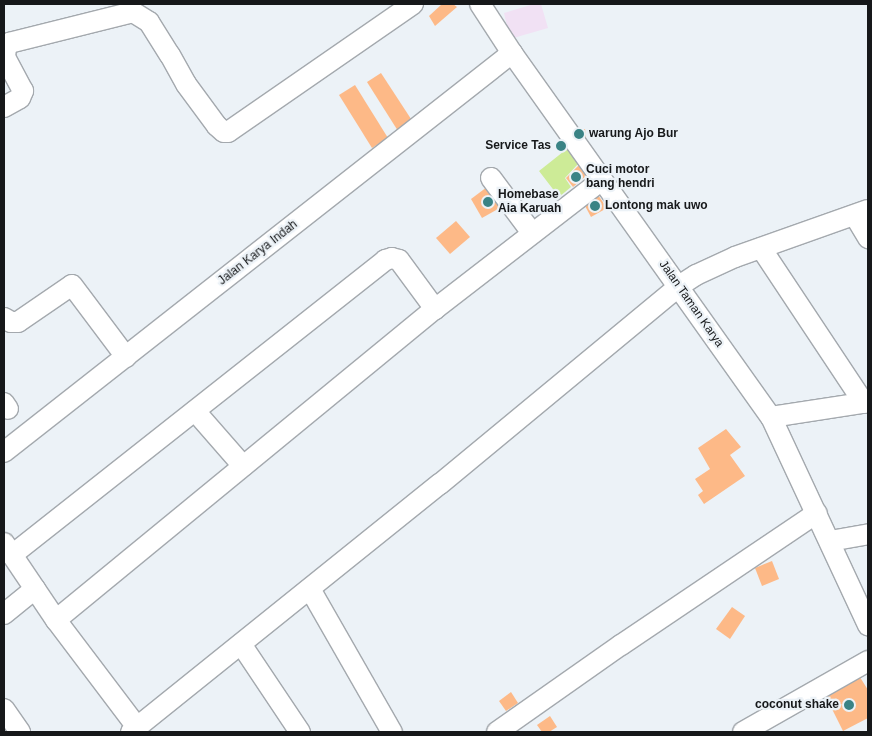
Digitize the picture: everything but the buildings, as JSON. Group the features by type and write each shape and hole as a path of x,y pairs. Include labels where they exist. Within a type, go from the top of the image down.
{"street":[{"path":"4,107 20,98 23,91 5,57 6,48 9,43 133,12 149,22 186,84 217,126 228,132 413,4"},
{"name":"Jalan Taman Karya","path":"480,4 512,53 771,417 868,625"},
{"name":"Jalan Karya Indah","path":"4,452 94,379 126,357 512,53"},
{"path":"491,178 532,234"},
{"path":"56,620 435,309 602,180"},
{"path":"435,309 399,260 389,259 195,411 8,549 134,730 456,472 679,286 704,272 761,248 861,213 868,238"},
{"path":"761,248 866,402 771,417"},
{"path":"11,320 72,285 126,357"},
{"path":"195,411 243,466"},
{"path":"497,732 621,645 817,513"},
{"path":"830,541 868,534"},
{"path":"310,589 392,732"},
{"path":"4,614 35,590"},
{"path":"241,644 300,732"},
{"path":"743,732 868,661"},
{"path":"4,709 20,732"}],"shaded area":[{"path":"534,4 541,4 548,28 510,39 504,13"}],"green space":[{"path":"568,148 578,164 565,178 571,187 559,197 539,171"}],"place":[{"name":"warung Ajo Bur","path":"579,134"},
{"name":"Service Tas","path":"561,146"},
{"name":"Cuci motor bang hendri","path":"576,177"},
{"name":"Homebase Aia Karuah","path":"488,202"},
{"name":"Lontong mak uwo","path":"595,206"},
{"name":"coconut shake","path":"849,705"}]}
